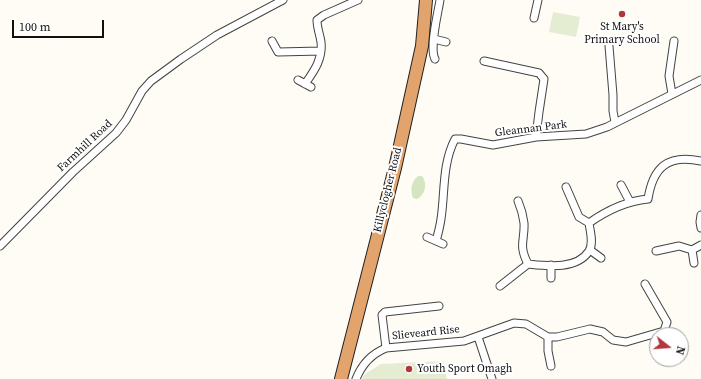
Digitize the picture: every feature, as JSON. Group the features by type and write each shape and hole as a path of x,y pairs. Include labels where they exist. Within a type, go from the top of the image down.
{"highway":[{"name":"Killyclogher Road","path":"341,379 394,168 420,54 426,0"}],"street":[{"name":"Farmhill Road","path":"0,246 64,181 116,133 126,120 142,91 151,80 217,35 283,0"},
{"path":"298,80 308,86 320,57 321,41 317,20 324,14 358,0"},
{"path":"435,59 433,55 435,24 440,0"},
{"path":"534,18 538,0"},
{"path":"434,39 446,42"},
{"path":"672,94 669,76 674,40"},
{"path":"272,41 278,52 321,51"},
{"path":"609,46 615,122"},
{"path":"484,61 539,73 544,79 536,138"},
{"name":"Gleannan Park","path":"427,237 440,242 445,172 449,154 455,139 461,138 493,145 536,138 586,134 607,127 701,80"},
{"path":"589,223 600,216 630,202 648,199 653,178 657,171 663,166 673,161 701,161"},
{"path":"621,185 630,202"},
{"path":"500,286 528,264 566,266 581,258 590,250 592,238 589,223 579,217 566,187"},
{"path":"518,201 522,210 524,224 522,249 528,264"},
{"path":"701,215 701,228"},
{"path":"692,250 701,244"},
{"path":"656,252 679,246 692,250"},
{"path":"590,250 601,258"},
{"path":"692,250 694,263"},
{"path":"551,266 551,278"},
{"path":"551,366 548,351 548,337 557,337 590,329 603,332 613,340 626,342 664,331 667,322 645,284"},
{"path":"386,348 382,315 385,312 440,306"},
{"name":"Slieveard Rise","path":"356,379 363,365 369,358 376,352 386,348 464,341 514,324 526,324 548,337"},
{"path":"478,336 492,379"}],"green space":[{"path":"553,12 580,17 576,37 549,32"},
{"path":"418,176 422,176 424,179 425,189 422,195 417,199 413,198 411,189"},
{"name":"Youth Sport Omagh","path":"443,361 447,379 362,379 365,374 381,364"}],"place":[{"name":"St Mary's Primary School","path":"622,14"},
{"name":"Youth Sport Omagh","path":"409,369"}]}
